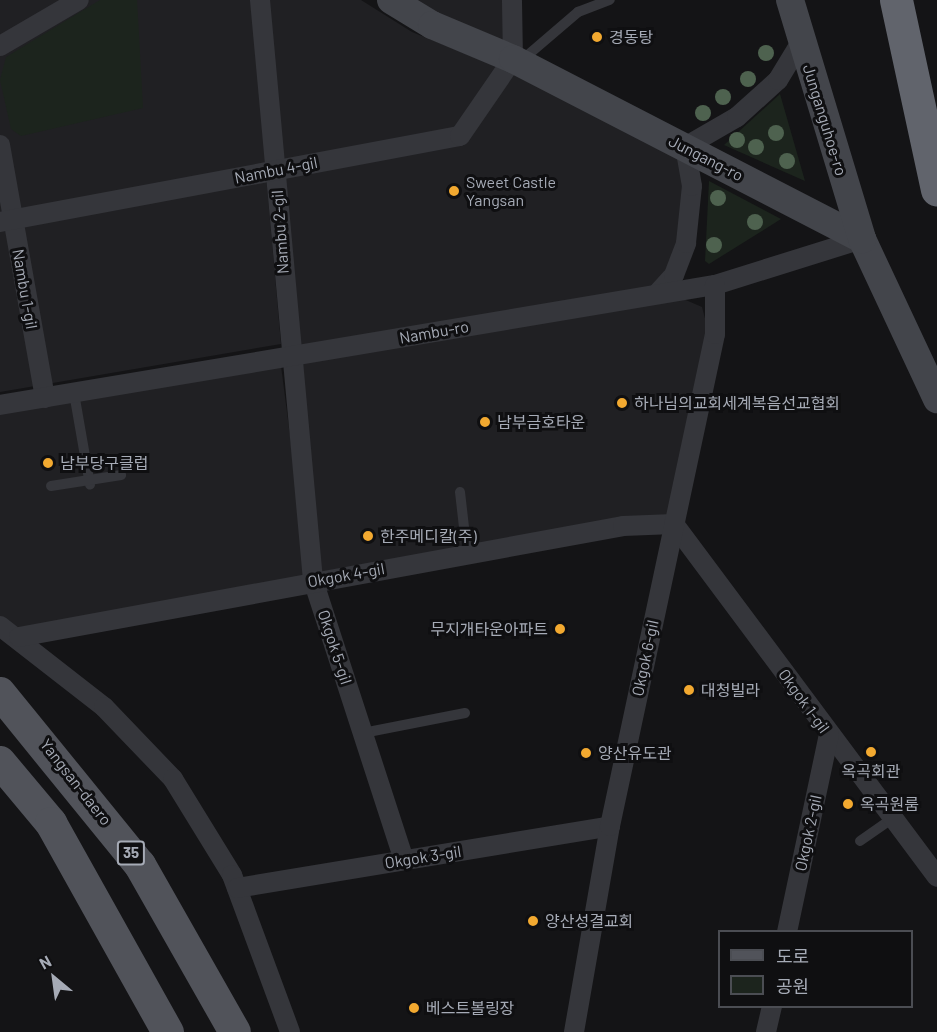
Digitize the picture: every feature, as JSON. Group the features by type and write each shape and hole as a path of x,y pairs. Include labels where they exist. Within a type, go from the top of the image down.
{"highway":[{"path":"896,0 937,190"},
{"path":"907,0 937,83"}],"main road":[{"name":"Jungang-ro","path":"391,0 432,25 516,61 862,239"},
{"name":"Junganguhoe-ro","path":"790,0 862,239"},
{"path":"862,239 937,399"},
{"name":"Yangsan-daero","path":"0,693 140,865 214,991 235,1032"},
{"path":"0,762 51,823 169,1028"},
{"path":"214,991 219,1032"}],"street":[{"path":"0,46 79,0"},
{"name":"Nambu 2-gil","path":"260,0 289,356"},
{"path":"512,0 516,61"},
{"path":"657,294 675,275 686,243 692,186 685,147 746,110 778,80 801,42"},
{"name":"Nambu 4-gil","path":"6,221 460,136 516,61"},
{"name":"Nambu 1-gil","path":"0,145 6,221 45,398"},
{"name":"Nambu-ro","path":"0,405 715,285 862,239"},
{"name":"Okgok 6-gil","path":"574,1032 610,826 715,334 715,285"},
{"name":"Okgok 5-gil","path":"289,356 313,580 404,860"},
{"name":"Okgok 4-gil","path":"19,637 466,553 623,526 674,524"},
{"name":"Okgok 1-gil","path":"674,524 829,734 893,818 935,868"},
{"path":"0,626 19,637 104,707 173,778 237,888 290,1032"},
{"name":"Okgok 2-gil","path":"788,930 829,734"},
{"name":"Okgok 3-gil","path":"237,888 610,826"},
{"path":"766,1032 772,1008"}],"lane":[{"path":"516,61 578,12 610,0"},
{"path":"74,393 89,483"},
{"path":"51,486 89,483 121,475"},
{"path":"460,492 466,553"},
{"path":"363,733 465,713"},
{"path":"860,842 893,818"}],"shaded area":[{"path":"0,0 361,0 412,32 496,66 498,75 458,133 266,175 281,344 0,392"},
{"path":"407,0 508,0 504,46"},
{"path":"516,67 681,153 686,186 681,243 654,289 293,348 279,176 467,141"},
{"path":"681,298 702,307 708,330 669,518 619,520 320,572 298,363"},
{"path":"281,366 308,575 21,629 0,618 0,412"}],"green space":[{"path":"100,0 137,0 143,108 21,136 11,129 0,80 6,57"},
{"path":"780,94 805,181 724,145"},
{"path":"709,181 781,219 709,264 705,261"}],"place":[{"name":"경동탕","path":"597,37"},
{"name":"Sweet Castle Yangsan","path":"454,191"},
{"name":"하나님의교회세계복음선교협회","path":"622,403"},
{"name":"남부금호타운","path":"485,422"},
{"name":"남부당구클럽","path":"48,463"},
{"name":"한주메디칼(주)","path":"368,536"},
{"name":"무지개타운아파트","path":"560,629"},
{"name":"대청빌라","path":"689,690"},
{"name":"옥곡회관","path":"871,752"},
{"name":"양산유도관","path":"586,753"},
{"name":"옥곡원룸","path":"848,804"},
{"name":"양산성결교회","path":"533,921"},
{"name":"베스트볼링장","path":"414,1008"}]}
